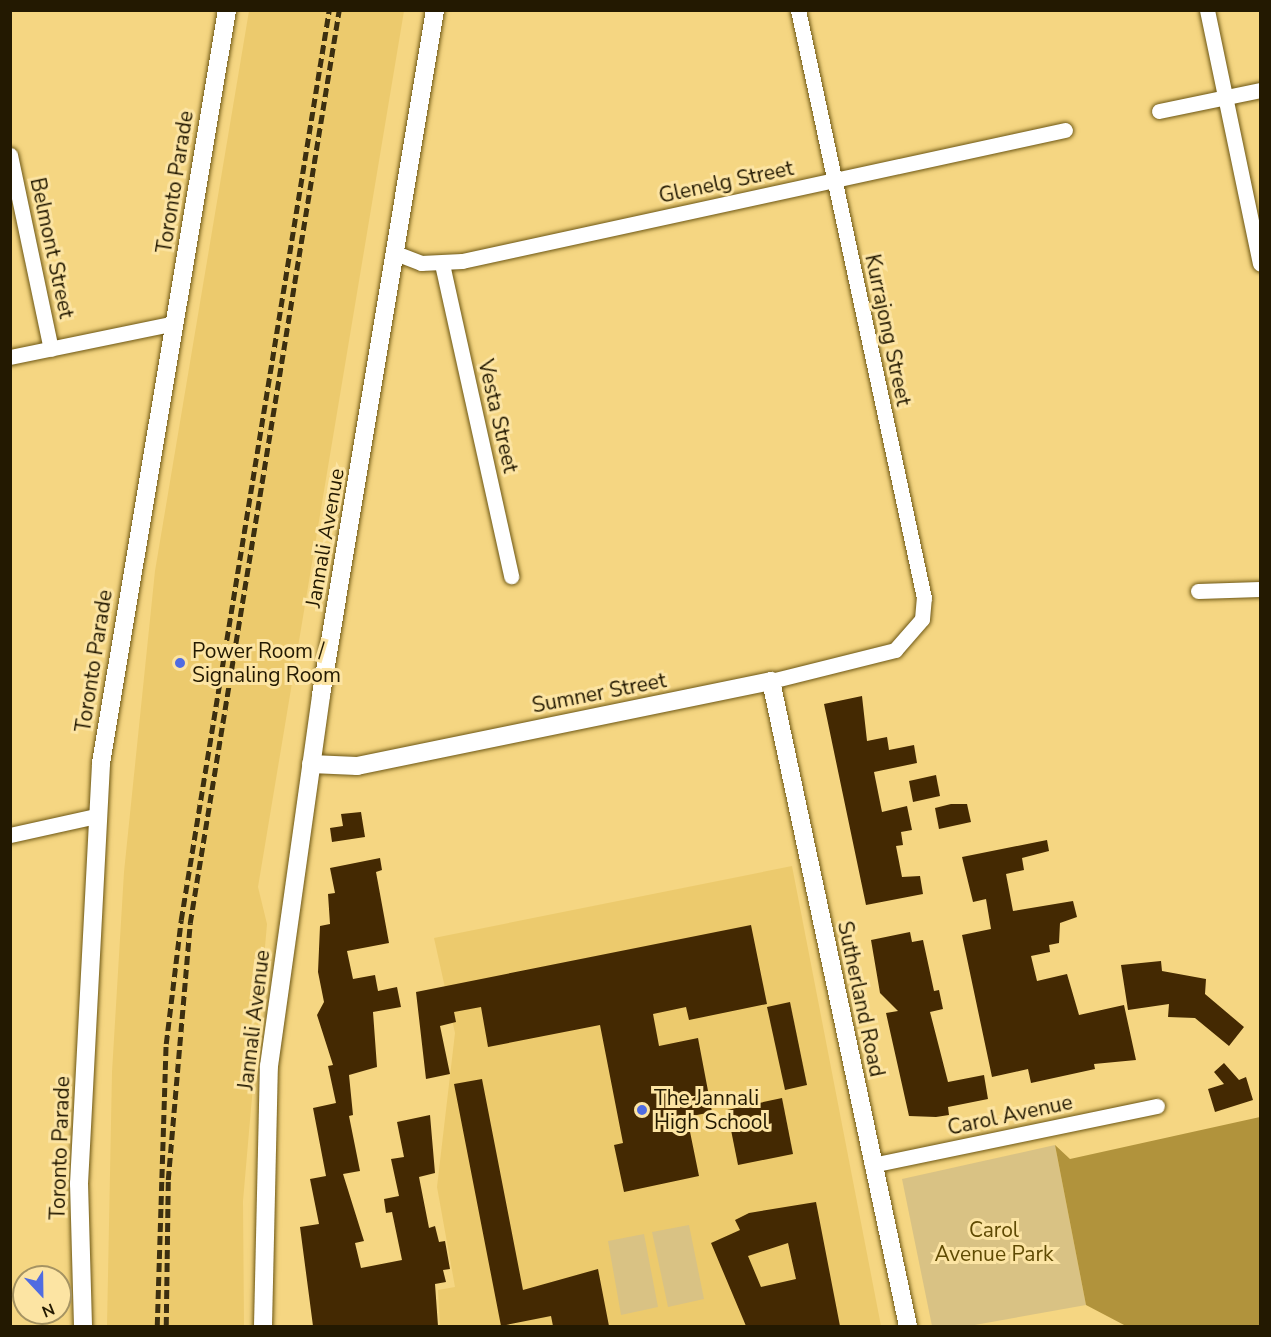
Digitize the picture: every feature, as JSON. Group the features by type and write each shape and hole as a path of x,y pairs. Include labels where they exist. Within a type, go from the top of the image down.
{"street":[{"name":"Toronto Parade","path":"83,1326 79,1184 96,816 130,570 175,323 226,10"},
{"name":"Jannali Avenue","path":"262,1326 269,1066 310,764 398,254 435,10"},
{"name":"Kurrajong Street","path":"798,10 924,598 921,619 895,650"},
{"path":"1207,10 1260,264"},
{"path":"1159,111 1260,90"},
{"name":"Glenelg Street","path":"398,254 442,264 1065,130"},
{"name":"Belmont Street","path":"10,155 51,349"},
{"name":"Vesta Street","path":"442,264 511,576"},
{"path":"10,357 175,323"},
{"path":"1198,591 1260,589"},
{"name":"Sumner Street","path":"310,764 357,766 771,681 895,650"},
{"name":"Sutherland Road","path":"771,681 908,1326"},
{"path":"10,835 96,816"},
{"name":"Carol Avenue","path":"872,1165 1157,1106"}],"shaded area":[{"path":"249,11 404,11 258,887 267,924 243,1201 244,1326 107,1326 112,1072 124,872 155,571"},
{"name":"The Jannali High School","path":"792,866 881,1326 440,1326 438,1290 455,1287 437,1187 455,1033 434,938"},
{"path":"1260,1117 1260,1326 1126,1326 1086,1305 1055,1145 1070,1159"}],"green space":[{"name":"Carol Avenue Park","path":"1055,1145 1086,1305 969,1326 932,1326 902,1179"},
{"path":"689,1225 704,1299 668,1307 652,1232"},
{"path":"644,1234 658,1307 621,1315 608,1241"}],"building":[{"path":"862,696 867,741 887,737 889,750 914,745 917,763 874,772 882,812 907,806 912,830 901,832 903,845 896,846 902,877 920,876 923,894 866,905 824,704"},
{"path":"936,775 940,796 913,802 909,781"},
{"path":"951,804 967,804 971,822 939,829 935,808"},
{"path":"361,812 365,837 332,842 330,828 343,826 341,814"},
{"path":"1047,840 1049,851 1022,858 1024,870 1006,874 1013,911 1073,901 1077,917 1060,923 1059,943 1049,945 1050,952 1031,956 1037,981 1067,974 1079,1015 1124,1005 1136,1060 1094,1064 1095,1069 1031,1083 1028,1069 992,1077 962,935 991,929 986,899 973,902 962,857"},
{"path":"380,858 382,870 376,872 389,943 347,951 353,979 375,975 378,991 397,987 401,1007 373,1012 377,1067 349,1075 353,1115 349,1116 360,1171 343,1174 364,1241 355,1243 361,1268 402,1260 392,1212 386,1213 384,1199 399,1196 391,1159 404,1157 397,1122 430,1115 435,1173 419,1177 429,1228 435,1226 439,1242 445,1241 450,1269 443,1270 446,1282 435,1284 438,1326 313,1326 300,1227 319,1224 310,1179 326,1176 313,1108 336,1103 328,1066 333,1065 317,1015 324,1002 318,972 320,926 330,924 328,894 335,893 330,868"},
{"path":"751,925 767,1004 689,1020 686,1007 653,1014 659,1046 698,1038 712,1112 687,1117 699,1176 624,1192 614,1145 623,1143 600,1025 488,1047 481,1007 454,1012 456,1022 440,1026 450,1074 426,1079 416,992"},
{"path":"910,932 912,942 923,940 934,991 939,990 943,1009 930,1012 948,1082 984,1075 988,1099 948,1107 949,1115 909,1116 886,1013 898,1011 880,993 871,940"},
{"path":"1161,961 1162,971 1206,979 1205,994 1244,1027 1229,1046 1195,1018 1168,1017 1169,1004 1128,1010 1121,965"},
{"path":"790,1002 807,1085 785,1090 767,1007"},
{"path":"1224,1063 1239,1080 1246,1077 1253,1100 1215,1112 1208,1089 1224,1084 1214,1072"},
{"path":"482,1079 523,1290 598,1269 609,1326 553,1326 551,1316 501,1326 454,1084"},
{"path":"782,1098 793,1154 738,1165 727,1110"},
{"path":"816,1202 840,1326 746,1326 711,1243 740,1230 735,1220 749,1213","holes":["788,1243 796,1279 761,1287 748,1256"]}],"railway":[{"path":"157,1326 166,1044 181,920 329,10"},
{"path":"166,1326 168,1180 190,923 339,10"}],"place":[{"name":"Power Room / Signaling Room","path":"180,663"},
{"name":"The Jannali High School","path":"642,1110"}]}
